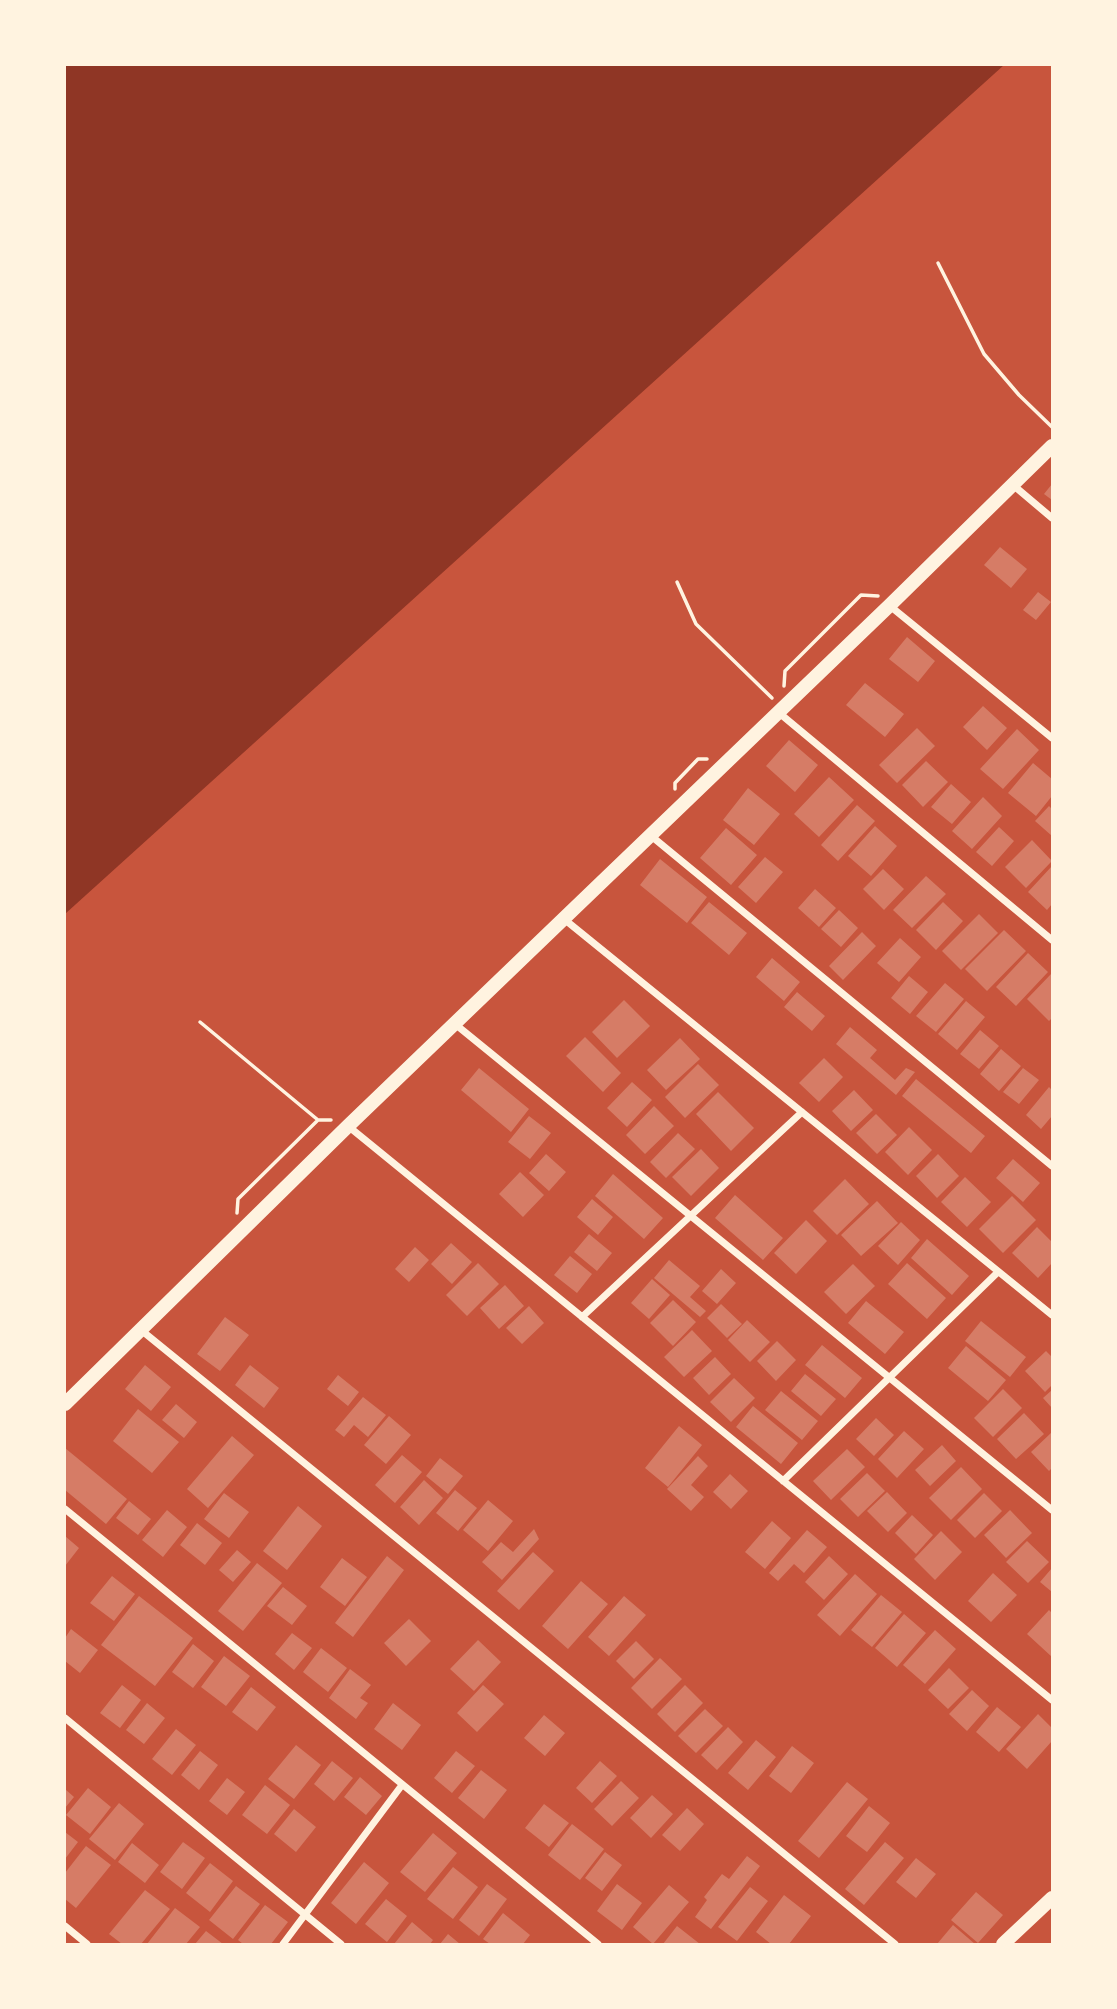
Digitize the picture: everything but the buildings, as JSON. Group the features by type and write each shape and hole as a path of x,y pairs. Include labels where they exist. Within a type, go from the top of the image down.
{"main road":[{"path":"65,1404 650,835 776,706 890,605 1052,446"},
{"path":"1003,1944 1052,1898"}],"street":[{"path":"1013,485 1052,519"},
{"path":"890,605 1052,738"},
{"path":"776,706 1052,940"},
{"path":"650,835 1052,1166"},
{"path":"564,919 1052,1315"},
{"path":"455,1024 1052,1510"},
{"path":"582,1317 802,1112"},
{"path":"348,1126 1052,1700"},
{"path":"783,1481 998,1272"},
{"path":"140,1329 895,1944"},
{"path":"65,1509 598,1944"},
{"path":"65,1718 341,1944"},
{"path":"283,1944 402,1785"},
{"path":"65,1926 87,1944"}],"path":[{"path":"938,263 985,354 1019,395 1052,427"},
{"path":"677,582 695,624 776,706"},
{"path":"200,1022 318,1120"}],"shaded area":[{"path":"65,65 1004,65 65,914"}]}
